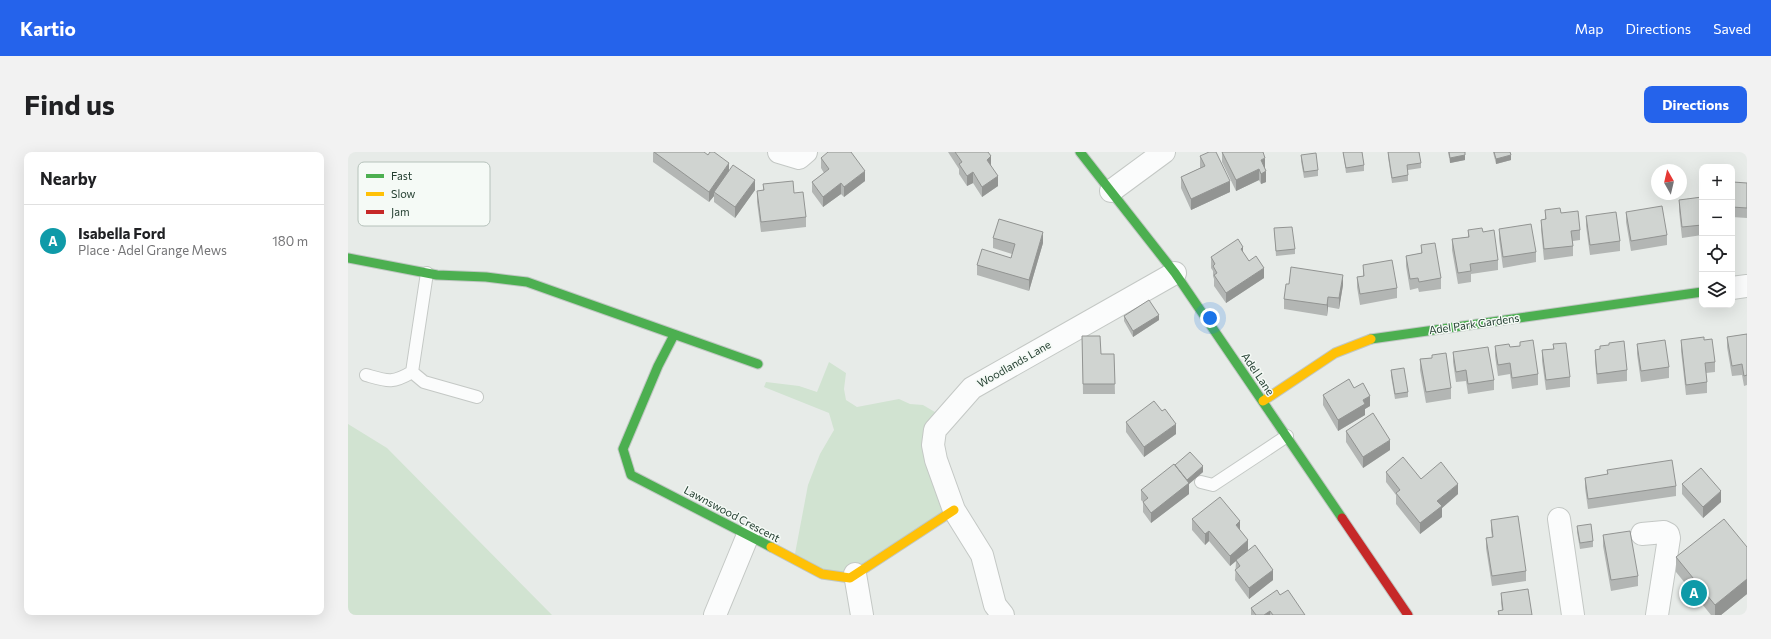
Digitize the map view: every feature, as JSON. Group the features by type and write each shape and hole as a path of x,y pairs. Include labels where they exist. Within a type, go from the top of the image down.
{"street":[{"path":"779,152 798,158 806,152"},
{"name":"Adel Lane","path":"1080,152 1175,273 1408,615"},
{"path":"1112,191 1164,152"},
{"path":"348,258 437,276 486,277 527,282 758,364"},
{"name":"Woodlands Lane","path":"1003,615 996,605 982,555 954,510 936,460 933,445 935,430 972,388 1175,273"},
{"path":"1735,288 1747,286"},
{"name":"Adel Park Gardens","path":"1263,401 1335,352 1367,340 1699,292"},
{"name":"Lawnswood Crescent","path":"674,334 658,366 623,449 631,475 822,574 850,578 892,552 954,510"},
{"path":"1559,519 1574,615"},
{"path":"1642,534 1664,532 1668,534 1669,538 1657,615"},
{"path":"715,615 748,536"},
{"path":"855,574 862,615"}],"lane":[{"path":"412,372 426,273"},
{"path":"366,375 390,381 403,377 412,372"},
{"path":"412,372 424,382 477,397"},
{"path":"1201,482 1213,485 1286,436"}],"green space":[{"path":"829,362 846,373 844,389 846,400 857,407 899,399 910,404 923,405 945,418 935,430 954,510 850,578 794,559 808,485 820,454 834,430 829,413 764,387 766,382 799,386 817,392"},
{"path":"348,424 387,448 552,615 348,615"}],"building":[{"path":"654,152 704,152 708,155 710,152 714,152 729,163 709,192"},
{"path":"828,152 851,152 865,171 844,187 841,183 823,197 812,182 829,169 821,158"},
{"path":"955,152 988,152 991,156 987,160 998,176 982,187 973,172 967,176 959,164 962,162"},
{"path":"1209,152 1216,152 1230,181 1191,199 1181,177 1205,166 1200,156"},
{"path":"1222,152 1263,152 1265,158 1261,160 1266,171 1261,174 1259,169 1236,180"},
{"path":"1343,152 1362,152 1364,165 1346,168"},
{"path":"1388,152 1419,152 1421,163 1407,165 1408,175 1392,178"},
{"path":"1449,152 1465,152 1465,155 1450,158"},
{"path":"1494,152 1510,152 1511,155 1496,159"},
{"path":"1316,153 1318,170 1304,172 1301,155"},
{"path":"733,165 755,180 735,207 714,192"},
{"path":"793,181 794,193 803,192 806,217 761,222 757,191 764,190 763,184"},
{"path":"1735,182 1747,183 1747,208 1735,207"},
{"path":"1699,197 1699,225 1682,227 1679,200"},
{"path":"1662,206 1667,235 1631,241 1626,212"},
{"path":"1560,208 1561,213 1578,211 1580,230 1571,231 1573,246 1544,249 1541,220 1546,219 1545,210"},
{"path":"1616,212 1620,241 1590,245 1586,216"},
{"path":"999,219 1043,232 1029,280 977,265 982,249 1011,258 1015,244 993,238"},
{"path":"1531,224 1536,252 1503,257 1499,229"},
{"path":"1292,227 1295,249 1276,251 1274,228"},
{"path":"1482,228 1483,232 1494,230 1498,260 1470,264 1471,271 1458,273 1452,239 1469,237 1468,230"},
{"path":"1238,239 1243,247 1241,249 1249,261 1256,256 1264,268 1226,293 1214,275 1217,273 1213,266 1215,264 1211,257"},
{"path":"1435,243 1441,278 1419,282 1418,278 1410,279 1406,256 1422,253 1421,245"},
{"path":"1392,260 1397,288 1360,294 1357,277 1364,276 1363,265"},
{"path":"1291,267 1343,275 1339,298 1328,297 1327,305 1284,299 1286,284 1289,284"},
{"path":"1149,300 1159,315 1133,331 1124,316"},
{"path":"1747,334 1747,375 1744,376 1742,364 1732,366 1727,337"},
{"path":"1082,336 1100,336 1101,354 1114,354 1115,384 1083,384"},
{"path":"1704,337 1704,340 1712,339 1715,362 1705,363 1707,382 1686,385 1681,340"},
{"path":"1533,340 1538,374 1512,378 1510,363 1498,365 1495,346 1509,344 1510,347 1520,346 1520,342"},
{"path":"1665,340 1669,367 1641,371 1637,344"},
{"path":"1624,341 1627,370 1597,374 1595,350 1600,349 1600,346 1609,345 1609,343"},
{"path":"1566,343 1570,377 1546,380 1542,350 1554,349 1553,344"},
{"path":"1488,347 1494,380 1468,384 1466,370 1456,372 1453,352"},
{"path":"1446,353 1451,388 1426,392 1420,359 1432,358 1432,355"},
{"path":"1404,368 1408,392 1395,394 1391,370"},
{"path":"1349,379 1354,388 1363,383 1370,396 1363,400 1365,404 1338,420 1323,395"},
{"path":"1154,401 1162,411 1165,409 1176,424 1144,447 1126,422"},
{"path":"1373,413 1390,440 1363,457 1346,431"},
{"path":"1190,452 1203,466 1187,480 1175,465"},
{"path":"1403,457 1421,479 1441,462 1458,484 1437,501 1442,506 1420,523 1396,493 1400,490 1386,472"},
{"path":"1672,460 1676,486 1588,499 1585,478 1608,474 1607,470"},
{"path":"1174,464 1189,483 1151,513 1143,502 1148,498 1141,490"},
{"path":"1701,468 1721,491 1703,507 1682,484"},
{"path":"1220,497 1240,521 1236,525 1248,540 1230,556 1209,531 1205,534 1192,519"},
{"path":"1518,516 1526,571 1492,576 1486,538 1493,537 1491,520"},
{"path":"1724,519 1747,547 1747,579 1715,605 1676,557"},
{"path":"1591,524 1593,541 1580,543 1577,526"},
{"path":"1630,531 1638,576 1611,580 1603,535"},
{"path":"1255,545 1273,570 1249,588 1235,570 1240,566 1236,560"},
{"path":"1528,589 1532,615 1499,615 1498,611 1503,610 1501,593"},
{"path":"1277,590 1280,595 1288,590 1305,615 1273,615 1270,611 1264,615 1256,615 1251,608"}],"traffic: fast":[{"path":"1080,152 1175,273 1342,518"},
{"path":"348,258 437,275 486,277 527,282 758,364"},
{"path":"1371,339 1699,292"},
{"path":"674,335 658,366 623,449 631,475 771,547"}],"traffic: slow":[{"path":"1263,401 1335,353 1371,339"},
{"path":"771,547 822,574 850,578 954,510"}],"traffic: jam":[{"path":"1342,518 1408,615"}],"place":[{"name":"Isabella Ford","path":"1694,593"}]}
